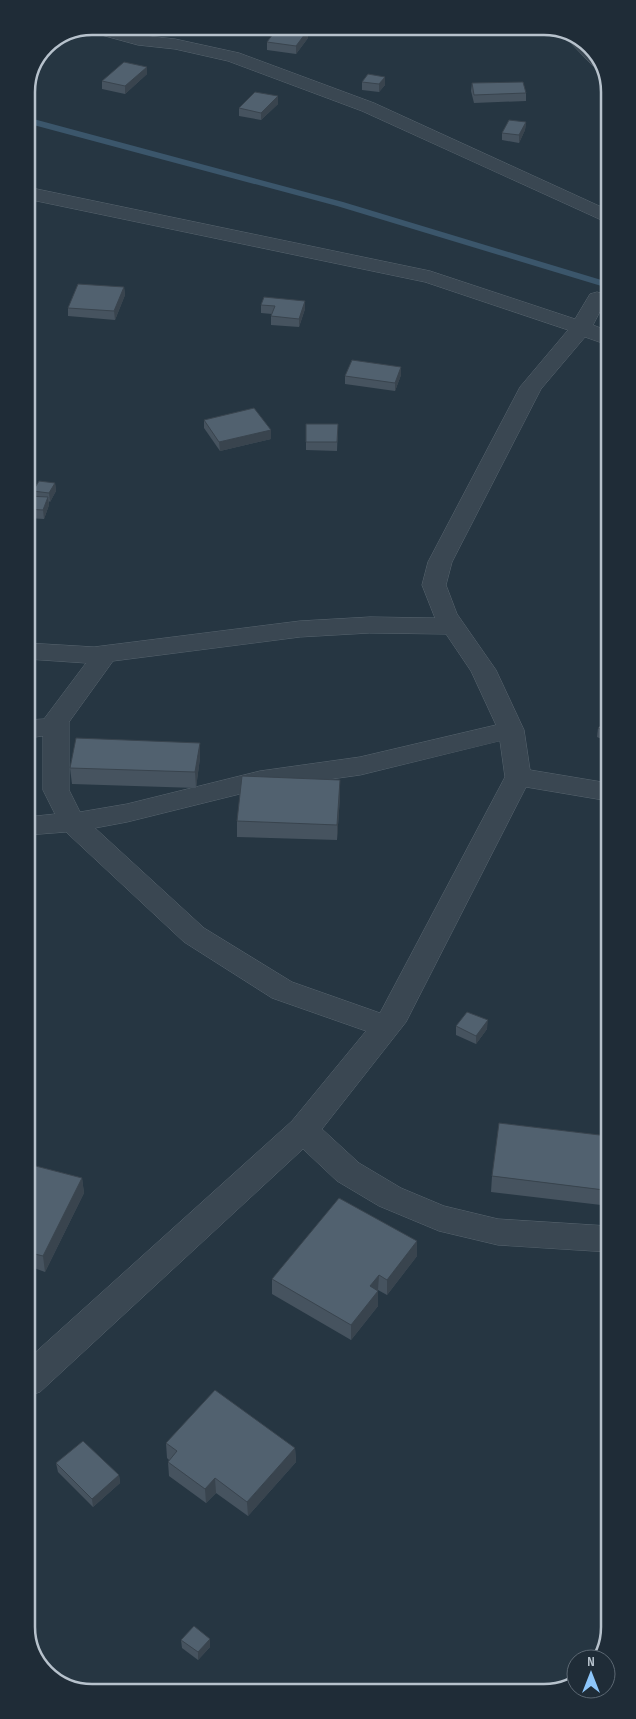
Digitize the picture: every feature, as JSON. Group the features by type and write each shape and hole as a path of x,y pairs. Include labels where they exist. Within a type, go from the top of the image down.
{"street":[{"path":"118,35 138,40 176,44 233,57 368,107 601,214"},
{"path":"35,195 430,277 601,336"},
{"path":"35,1376 304,1130 396,1014 518,777 511,730 483,670 445,614 434,585 440,562 531,386 581,328 597,298"},
{"path":"35,651 94,655 300,629 370,625 453,626"},
{"path":"105,654 56,721 56,790 72,822 194,935 282,990 386,1026"},
{"path":"35,728 56,727"},
{"path":"35,825 72,822 127,813 260,780 360,766 511,730"},
{"path":"518,777 601,791"},
{"path":"304,1130 348,1172 390,1197 440,1218 498,1232 601,1238"}],"building":[{"path":"272,35 304,35 296,46 267,42"},
{"path":"124,62 147,67 125,86 102,81"},
{"path":"368,74 385,77 379,84 362,82"},
{"path":"523,82 526,93 474,95 472,83"},
{"path":"255,92 278,96 261,113 239,108"},
{"path":"509,120 526,122 519,135 502,133"},
{"path":"78,284 124,287 114,311 68,308"},
{"path":"264,297 305,301 299,319 271,316 275,306 261,305"},
{"path":"352,360 401,367 395,383 345,376"},
{"path":"254,408 271,430 219,442 204,420"},
{"path":"306,424 338,424 337,442 306,442"},
{"path":"39,481 55,483 49,493 35,491"},
{"path":"35,496 48,497 43,510 35,510"},
{"path":"76,738 200,743 195,772 70,768"},
{"path":"242,776 340,780 337,825 237,821"},
{"path":"467,1012 488,1020 476,1036 456,1026"},
{"path":"499,1123 601,1135 601,1190 492,1176"},
{"path":"35,1166 82,1178 43,1256 35,1254"},
{"path":"339,1198 417,1241 387,1280 379,1275 370,1286 378,1291 351,1325 272,1279"},
{"path":"215,1390 295,1448 247,1502 215,1478 205,1489 168,1462 177,1451 166,1443"},
{"path":"83,1441 119,1475 92,1499 56,1463"},
{"path":"194,1626 210,1639 198,1652 181,1640"}],"waterway":[{"path":"35,122 340,204 601,283"}]}
